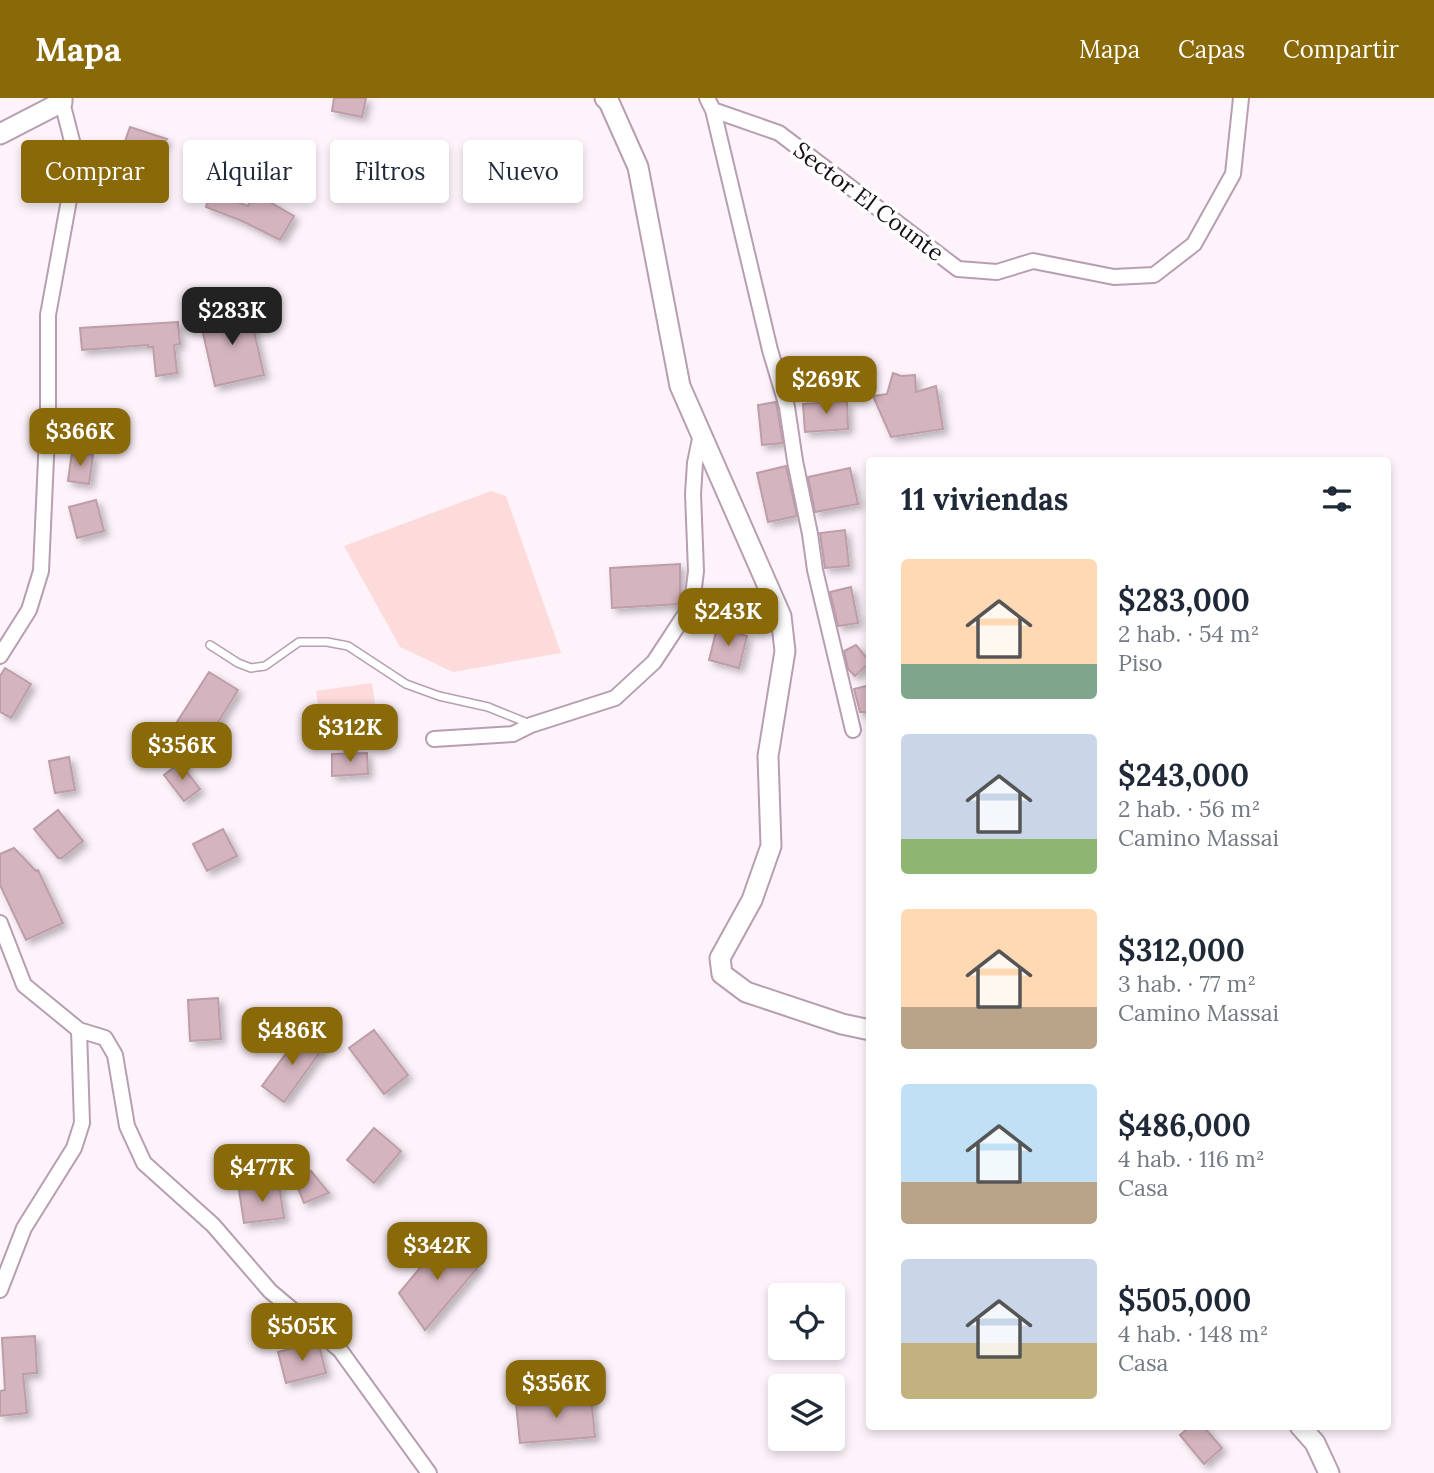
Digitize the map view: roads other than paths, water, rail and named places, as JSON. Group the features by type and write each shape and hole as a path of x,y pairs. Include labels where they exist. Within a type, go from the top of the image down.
{"street":[{"name":"Sector El Counte","path":"710,104 779,133 958,270 997,272 1033,261 1114,277 1154,275 1194,244 1233,174 1241,98"},
{"path":"608,99 638,167 680,386 780,616 785,651 768,756 771,846 752,900 720,958 722,974 746,992 842,1024 866,1029"},
{"path":"0,134 62,100 73,145 73,178 48,314 48,413 41,571 29,610 0,656"},
{"name":"Sector El Counte","path":"710,104 770,350 787,407 815,570 853,730"},
{"path":"434,739 513,734 531,725 615,698 654,662 692,604 696,571 693,494 695,463 701,434"},
{"path":"0,923 24,985 79,1030 105,1038 116,1055 127,1126 144,1163 213,1225 270,1291 340,1350 429,1473"},
{"path":"0,1290 24,1228 74,1148 82,1122 79,1030"},
{"path":"1304,1430 1315,1443 1329,1473"}],"lane":[{"path":"210,645 251,668 265,666 299,642 327,642 348,646 407,684 439,696 488,707 531,725"}]}
